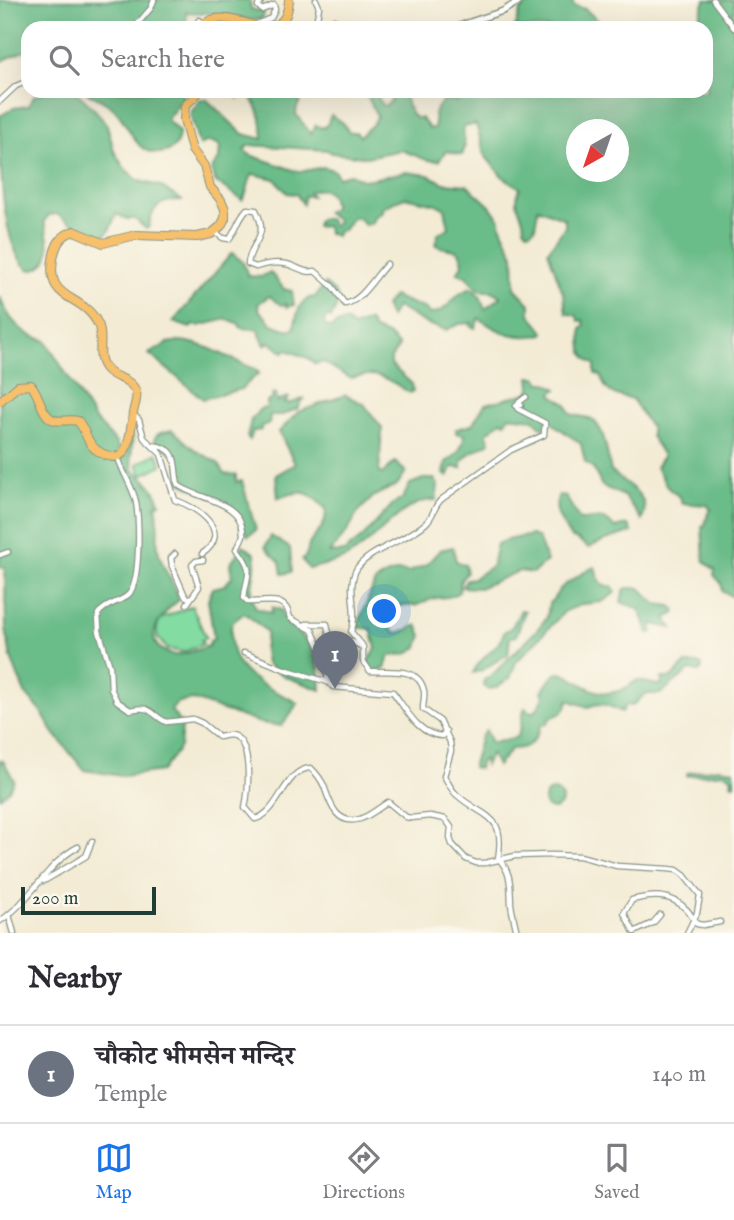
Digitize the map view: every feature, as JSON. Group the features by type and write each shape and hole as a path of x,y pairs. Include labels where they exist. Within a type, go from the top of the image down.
{"highway":[{"path":"280,21 286,15 289,0"},
{"path":"0,401 18,386 31,386 48,416 56,421 78,421 93,448 107,456 118,457 127,448 137,396 135,390 130,383 105,368 100,355 100,328 93,315 64,296 54,283 52,265 58,242 74,231 103,243 135,235 187,238 215,231 224,222 225,209 221,200 210,187 204,166 192,150 183,113 187,103 193,98"}],"street":[{"path":"140,21 154,0"},
{"path":"262,0 258,6 262,10 274,5 275,10 271,18 265,21"},
{"path":"316,0 319,21"},
{"path":"472,21 503,10 521,0"},
{"path":"713,0 734,28"},
{"path":"0,101 21,84"},
{"path":"215,231 223,238 229,239 239,225 240,216 247,209 256,210 261,222 260,235 247,264 256,267 264,264 287,264 308,273 316,271 332,286 345,304 351,303 361,294 387,264"},
{"path":"517,933 511,906 509,870 498,859 498,829 495,821 454,793 444,776 452,751 440,721 423,709 424,690 416,678 408,673 399,670 370,671 363,661 361,641 351,632 356,620 353,582 358,567 429,520 436,503 511,450 544,435 545,423 516,406 521,405 518,403 526,397"},
{"path":"133,414 139,420 144,438 164,460 175,500 187,504 212,523 214,530 208,550 192,565 199,587 187,604"},
{"path":"152,445 172,453 176,460 178,485 222,504 238,516 243,537 237,550 248,563 249,577 244,594 246,600 284,604 289,609 290,618 312,630 326,659 328,682"},
{"path":"118,457 136,501 138,540 135,583 132,590 127,596 111,602 97,614 99,631 110,667 111,689 117,701 130,710 142,707 149,709 166,722 193,719 219,737 230,735 242,741 246,748 248,779 245,807 255,819 261,818 296,774 305,768 312,768 324,784 326,796 339,817 347,820 361,819 388,802 406,817 430,816 445,819 452,827 452,844 466,859 476,863 527,855 569,856 617,866 677,870 690,880 700,895 694,922 687,933"},
{"path":"0,555 8,552"},
{"path":"176,554 172,558 172,566 185,596 189,598"},
{"path":"299,623 327,624 334,660 328,682"},
{"path":"330,638 348,652 351,650 350,641 363,647"},
{"path":"244,653 274,666 328,682 333,687 393,692 407,715 432,736 442,736 446,731"},
{"path":"40,883 86,856 92,841"},
{"path":"0,921 9,915 67,853 78,848"},
{"path":"660,915 653,923 634,932 624,914 632,900 659,895 680,904 694,922 703,925 720,922"},
{"path":"9,915 14,933"}],"green space":[{"path":"0,0 250,0 251,9 264,12 262,19 251,20 220,14 186,12 187,21 21,21 21,52 0,62"},
{"path":"531,0 572,0 574,6 585,9 598,21 517,21 520,11"},
{"path":"705,0 734,0 734,597 723,592 721,583 714,575 715,570 704,561 702,526 705,525 711,510 707,505 681,503 681,498 668,488 656,467 663,456 651,436 651,427 632,399 608,390 601,375 595,374 595,364 583,353 583,320 579,321 577,316 566,313 564,296 548,251 565,227 565,219 538,208 535,228 529,232 524,228 517,200 520,188 502,176 485,156 476,124 464,127 462,155 446,151 439,161 427,160 401,150 366,157 327,150 249,145 244,150 250,155 299,172 324,167 335,171 338,177 350,174 363,180 406,172 428,175 444,183 467,185 490,206 500,220 514,255 515,288 530,304 530,314 543,334 510,334 479,318 475,328 470,326 472,323 459,324 446,330 427,324 397,307 390,317 385,306 393,296 426,309 429,314 443,310 459,294 472,288 480,296 485,309 501,297 492,291 480,291 466,276 457,273 463,264 459,253 436,245 438,234 449,228 445,209 436,204 404,197 382,208 383,212 374,217 373,222 365,225 360,219 353,217 336,236 328,233 327,226 316,225 319,219 328,219 333,226 338,221 326,212 333,208 332,198 327,191 319,189 309,192 312,196 304,196 303,204 296,194 287,193 275,179 253,174 242,200 215,181 211,170 219,159 220,146 210,142 199,145 190,114 200,99 206,99 243,134 263,139 258,109 251,98 303,98 296,114 311,134 316,125 322,128 327,125 331,115 342,122 349,132 356,132 360,136 373,124 377,116 368,98 378,98 382,105 386,106 393,98 405,98 413,115 421,118 430,129 435,127 434,113 443,100 458,102 458,98 713,98 713,21 698,21"},
{"path":"33,98 82,98 107,125 114,151 125,169 139,181 160,186 181,200 168,201 158,206 146,229 135,219 116,214 109,231 103,237 87,233 57,214 49,215 44,221 49,244 47,258 38,268 30,270 20,260 7,224 0,116 14,108 28,106"},
{"path":"97,98 183,98 168,117 168,121 179,132 176,145 165,152 154,153 146,150 139,145 119,114"},
{"path":"232,253 243,262 248,276 261,277 270,272 284,289 292,291 294,305 286,307 286,304 281,305 269,296 258,304 259,310 272,324 294,329 302,304 315,297 325,284 336,293 339,301 331,318 328,316 324,321 325,326 333,328 334,325 346,321 353,327 369,321 374,330 388,335 399,346 391,358 391,365 412,384 413,391 410,393 379,376 350,378 323,362 315,364 308,358 287,350 283,352 269,342 265,345 257,329 241,328 238,323 227,319 190,328 173,322"},
{"path":"0,296 16,325 29,335 45,340 95,420 114,440 124,458 133,434 133,470 150,484 160,503 156,505 158,549 179,600 168,609 155,630 154,637 161,649 177,655 209,646 214,639 208,600 213,588 225,585 232,577 230,564 243,545 255,554 252,594 256,608 272,613 272,607 281,610 290,625 310,645 319,673 321,690 286,677 266,664 264,649 267,632 245,613 232,623 233,652 245,672 264,686 298,703 282,726 260,723 194,700 178,702 171,710 182,726 180,747 162,771 122,776 84,770 25,693 11,658 6,629 5,569 0,567"},
{"path":"180,341 209,348 259,373 241,389 203,399 149,354 168,343"},
{"path":"530,377 537,377 541,383 547,383 557,389 553,395 566,404 571,414 592,419 598,426 604,438 611,471 636,491 644,503 642,520 624,496 602,486 593,468 585,462 581,444 552,423 545,423 545,428 542,428 533,419 509,416 505,423 501,421 486,434 489,443 470,453 462,461 462,468 452,467 448,477 444,474 446,462 456,454 463,443 464,435 456,433 456,429 472,425 485,404 528,393 531,387"},
{"path":"275,393 277,402 287,397 289,398 284,403 305,398 299,408 282,415 270,415 269,424 261,426 261,430 253,431 250,440 247,437 251,420 260,409 267,408 267,401 273,399 272,394"},
{"path":"345,395 364,404 382,428 379,473 382,474 395,462 406,472 397,485 374,496 358,512 347,532 329,553 344,552 363,537 393,504 403,498 410,484 423,479 434,479 438,485 436,500 412,506 346,558 309,569 302,560 310,542 324,523 326,509 304,493 278,498 276,475 295,464 279,432 298,412"},
{"path":"172,430 195,450 218,463 225,474 236,475 236,482 242,481 256,530 248,536 233,506 182,483 177,456 154,443 157,435"},
{"path":"157,453 162,465 142,475 137,464"},
{"path":"559,495 566,497 580,520 603,519 614,528 628,525 632,532 589,548 570,537 564,527 556,506"},
{"path":"532,535 538,538 547,561 533,573 519,571 479,588 462,587 467,579 474,578 492,566 497,544"},
{"path":"271,536 290,548 292,572 282,574 280,562 265,547"},
{"path":"453,547 456,561 465,565 467,572 461,580 459,592 417,605 401,605 392,611 390,628 396,633 417,625 422,635 418,647 406,654 389,656 385,669 377,672 372,670 368,663 376,648 371,629 357,627 375,582 398,571 409,572 426,565 440,550"},
{"path":"595,567 599,580 606,587 612,586 616,592 602,602 583,604 565,611 516,662 510,678 495,688 488,689 483,685 484,680 536,631 547,617 549,603 560,589"},
{"path":"627,588 640,588 656,604 675,609 674,614 666,618 672,628 653,624 653,632 649,634 640,611 621,602"},
{"path":"192,606 206,638 201,640 203,644 184,652 167,649 157,637 160,619"},
{"path":"521,610 525,611 516,636 510,637 508,655 473,673 504,632 512,627"},
{"path":"685,664 701,664 702,669 699,672 690,670 660,694 645,694 632,706 626,705 622,712 605,705 588,707 568,700 563,712 541,725 531,743 523,748 511,749 497,766 491,754 485,765 484,759 479,769 472,767 481,737 486,730 491,743 517,737 525,708 532,713 537,709 544,697 542,691 556,674 570,677 598,692 610,693 623,690 637,680 662,684 662,678 671,678"},
{"path":"0,760 4,762 14,780 9,790 0,797"},
{"path":"717,768 734,770 734,784 731,783 732,778 725,773 687,776 687,773"},
{"path":"549,791 557,791 562,800 560,807 549,809 544,804 544,796"}],"place":[{"name":"चौकोट भीमसेन मन्दिर","path":"335,689"}]}
